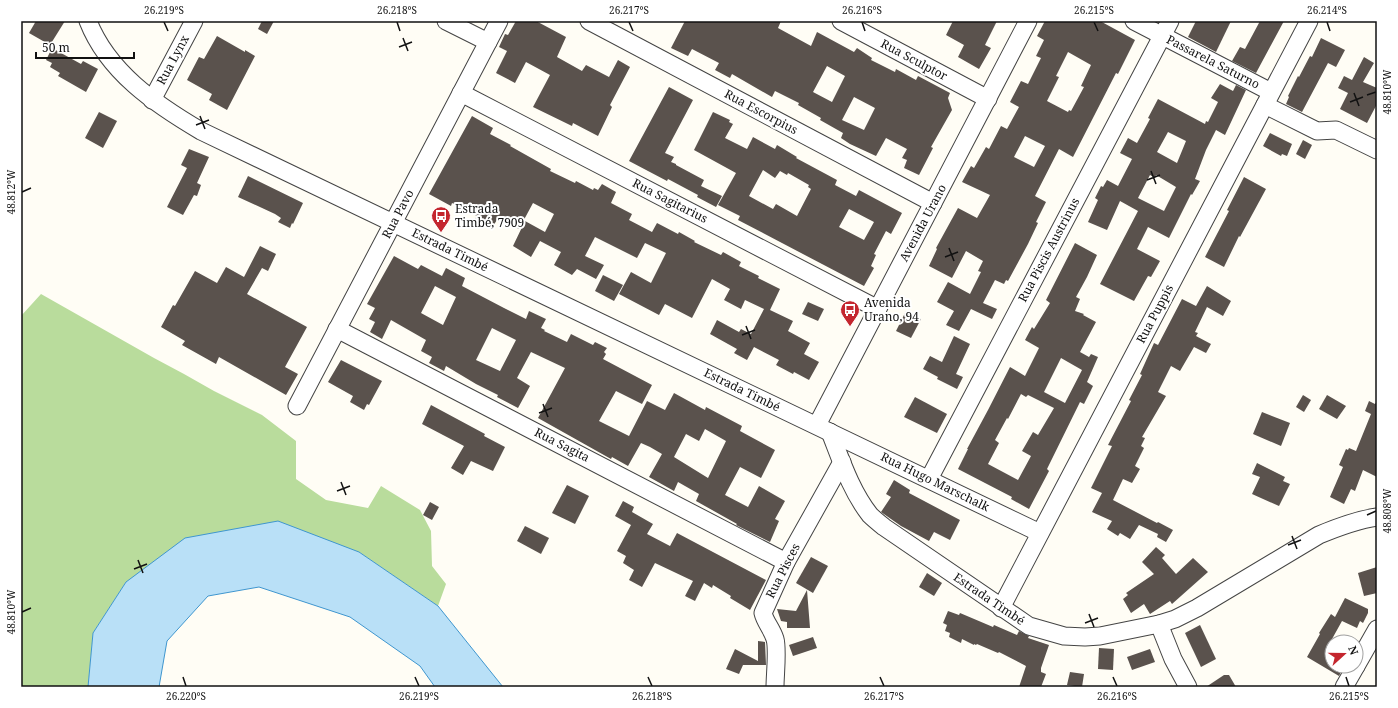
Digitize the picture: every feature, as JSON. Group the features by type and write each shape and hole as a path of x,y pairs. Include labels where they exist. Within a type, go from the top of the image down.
{"street":[{"name":"Estrada Timbé","path":"88,21 94,36 111,61 121,72 152,100 200,131 824,429 855,490 871,516 884,527 1029,626 1064,636 1085,637 1100,636 1159,624 1175,619 1319,535 1364,519 1377,517"},
{"name":"Rua Lynx","path":"152,100 194,21"},
{"path":"446,21 488,42"},
{"name":"Rua Pavo","path":"297,406 499,21"},
{"name":"Rua Escorpius","path":"589,21 933,203"},
{"name":"Rua Sculptor","path":"841,21 988,99"},
{"name":"Avenida Urano","path":"824,429 878,309 1028,21"},
{"name":"Passarela Saturno","path":"1134,21 1166,28 1317,131 1336,130 1376,146"},
{"name":"Rua Puppis","path":"1001,608 1309,21"},
{"name":"Rua Piscis Austrinus","path":"929,479 1166,28"},
{"name":"Rua Sagitarius","path":"461,93 878,309"},
{"name":"Rua Sagita","path":"337,329 786,562"},
{"name":"Rua Hugo Marschalk","path":"824,429 1040,533"},
{"name":"Rua Pisces","path":"775,687 776,641 764,619 763,613 786,562 842,462"},
{"path":"1159,624 1173,659 1188,687"},
{"path":"1364,652 1377,629"},
{"path":"1344,687 1351,674"}],"green space":[{"path":"41,294 214,391 262,415 296,441 296,479 326,500 368,508 381,486 420,510 431,531 432,566 446,584 438,606 359,552 126,582 93,633 88,687 21,687 21,316"}],"water":[{"path":"278,521 359,552 438,606 503,687 435,687 420,666 350,617 259,587 208,596 167,641 159,687 88,687 93,633 126,582 185,538"}],"building":[{"path":"36,21 65,21 50,45 29,33"},
{"path":"262,21 274,21 267,34 258,29"},
{"path":"516,21 536,21 566,37 557,57 582,71 586,65 609,77 618,60 630,67 610,105 612,107 598,136 573,123 572,126 533,107 550,75 526,62 515,83 496,73 507,51 499,47 505,34 508,35"},
{"path":"685,21 781,21 778,28 811,46 817,32 854,52 857,48 872,58 871,60 895,72 896,69 916,80 918,76 950,93 948,98 952,110 931,147 933,148 919,175 904,168 907,160 902,158 907,149 886,138 876,156 850,144 841,138 843,133 798,105 799,103 775,91 772,97 732,74 730,78 715,70 719,63 692,49 688,56 671,48","holes":["827,66 845,76 832,102 813,92","854,97 875,108 864,130 842,120"]},
{"path":"953,21 997,21 985,45 991,48 979,69 958,57 964,45 946,35"},
{"path":"1045,21 1100,21 1135,40 1118,74 1116,73 1073,157 1059,149 1035,196 1046,202 1036,222 1038,223 1028,244 1008,281 1006,280 1004,284 995,280 983,303 997,309 992,319 971,309 959,331 946,325 954,311 937,302 948,282 970,294 981,272 978,271 983,261 966,251 952,278 929,266 937,249 936,248 958,208 977,218 990,195 962,182 971,166 974,168 986,147 989,149 1001,126 1007,129 1019,107 1010,102 1021,81 1028,84 1041,58 1036,56 1044,40 1037,36","holes":["1068,52 1091,65 1081,86 1084,87 1071,111 1069,110 1068,112 1047,101 1059,77 1056,76","1025,136 1045,146 1034,167 1014,157"]},
{"path":"1196,21 1231,21 1216,52 1188,37"},
{"path":"1260,21 1284,21 1256,73 1232,61 1240,47 1245,49"},
{"path":"217,36 255,56 227,110 209,100 212,94 187,80 199,57 204,59"},
{"path":"1321,38 1345,50 1336,67 1328,63 1302,112 1286,104 1289,97 1288,96 1310,56 1312,57"},
{"path":"52,48 81,64 83,61 98,69 86,92 58,76 60,73 50,67 52,63 46,60"},
{"path":"1364,57 1374,63 1363,82 1377,88 1377,104 1367,123 1340,109 1348,93 1338,88 1344,76 1352,80"},
{"path":"1220,84 1233,91 1236,85 1246,90 1225,135 1216,130 1206,150 1195,179 1200,181 1192,195 1191,194 1169,238 1148,227 1137,249 1160,261 1151,277 1148,276 1134,301 1100,284 1138,211 1120,201 1107,230 1088,222 1098,200 1095,198 1101,186 1103,187 1107,180 1118,186 1132,159 1120,153 1128,138 1137,143 1150,119 1148,118 1158,99 1205,124 1206,121 1208,122 1218,102 1211,98","holes":["1168,132 1186,141 1177,163 1157,152","1150,175 1155,178 1156,175 1176,187 1164,211 1138,198"]},
{"path":"669,87 693,100 665,153 674,157 671,162 704,180 701,186 722,196 716,207 697,197 698,195 668,179 667,181 629,161"},
{"path":"99,112 117,121 103,148 85,138"},
{"path":"713,112 730,120 729,122 733,124 725,138 747,149 753,137 775,149 777,145 797,157 796,158 837,180 835,185 856,196 859,190 902,213 891,234 886,231 874,254 876,255 871,266 874,268 864,286 738,220 740,216 718,205 736,173 694,150","holes":["763,170 775,178 780,171 787,175 788,173 809,185 808,187 811,189 797,216 776,204 773,209 749,196","849,209 874,222 864,240 839,227"]},
{"path":"472,116 493,128 490,134 551,169 550,171 575,183 576,181 593,190 594,188 598,190 602,184 616,192 611,203 632,214 629,220 652,232 657,223 678,234 679,232 695,241 694,242 721,255 723,252 741,262 739,266 780,289 770,310 793,321 788,331 810,343 804,354 819,362 809,380 776,365 779,360 754,347 747,360 734,353 737,349 710,334 717,320 739,332 741,329 751,334 764,309 745,300 741,309 724,300 730,289 712,279 692,318 665,304 659,315 619,294 631,272 651,283 666,253 645,243 637,258 595,237 585,256 604,265 596,279 577,269 572,275 554,265 561,252 540,241 531,257 513,246 525,221 545,232 554,214 533,203 519,229 498,218 492,228 475,219 477,216 452,203 451,206 429,194"},
{"path":"1270,133 1292,144 1287,156 1282,154 1281,156 1263,146"},
{"path":"1303,140 1312,145 1305,159 1296,154"},
{"path":"189,149 209,157 197,183 201,185 197,196 194,195 183,215 167,207 187,168 181,165"},
{"path":"248,176 303,203 290,228 278,222 281,218 275,214 238,197"},
{"path":"1244,177 1266,189 1240,237 1239,236 1224,267 1205,257 1229,211 1227,210"},
{"path":"1075,243 1097,255 1076,297 1080,299 1075,311 1084,314 1083,315 1096,322 1080,352 1089,357 1091,354 1098,357 1087,382 1093,386 1084,404 1080,402 1047,469 1049,471 1029,509 1011,499 1012,497 958,469 1010,367 1025,376 1039,348 1025,340 1032,327 1034,329 1050,303 1046,300","holes":["1061,358 1082,370 1065,403 1044,392","1021,394 1026,397 1028,395 1054,408 1038,435 1033,432 1022,451 1031,456 1018,480 988,464 999,443 995,440"]},
{"path":"260,246 276,254 268,271 262,268 247,294 307,327 285,367 298,374 286,395 219,357 216,364 182,345 185,341 161,327 195,271 217,283 226,267 244,277"},
{"path":"394,256 418,269 421,265 442,276 446,268 465,278 462,286 504,308 526,319 529,311 546,319 541,328 545,330 544,331 567,342 571,334 593,345 595,342 607,348 604,352 606,354 603,359 652,385 642,404 616,391 599,421 629,436 647,401 665,410 674,393 705,410 706,407 742,426 740,431 775,450 761,478 740,467 725,495 748,507 759,486 785,501 775,519 779,521 770,542 736,525 737,524 696,501 699,494 678,482 674,491 649,477 662,454 650,447 641,443 628,466 612,457 611,459 538,418 565,368 531,352 517,378 530,386 518,408 446,366 444,371 429,363 432,357 421,351 426,340 391,320 382,339 370,332 375,322 369,319 375,308 367,304","holes":["435,286 456,297 443,325 421,313","492,328 516,340 500,371 476,360","705,429 726,441 708,478 674,457 686,434 699,441"]},
{"path":"603,275 623,285 614,301 595,291"},
{"path":"1207,286 1231,301 1223,316 1207,307 1195,332 1198,333 1196,336 1211,344 1206,353 1194,347 1180,371 1171,366 1158,392 1166,396 1142,437 1145,438 1141,446 1144,448 1135,466 1140,469 1132,483 1123,479 1113,500 1173,530 1166,542 1157,537 1158,534 1139,525 1130,539 1120,533 1118,536 1107,529 1112,521 1092,512 1102,493 1091,488 1112,446 1108,445 1131,401 1129,400 1142,375 1140,374 1154,343 1158,345 1182,299 1196,306"},
{"path":"808,302 824,309 818,321 802,314"},
{"path":"906,311 921,319 911,338 896,331"},
{"path":"954,336 970,344 956,374 963,377 957,389 937,379 938,377 923,369 930,356 942,362"},
{"path":"341,360 382,381 369,405 367,404 364,410 350,402 353,396 328,382"},
{"path":"1303,395 1311,400 1304,412 1296,407"},
{"path":"1327,395 1346,406 1337,419 1319,409"},
{"path":"915,397 947,414 937,433 904,417"},
{"path":"1369,401 1375,404 1377,401 1377,477 1363,470 1355,491 1351,489 1344,504 1330,497 1343,467 1339,465 1346,449 1348,450 1349,448 1356,451 1371,414 1365,411"},
{"path":"431,405 485,434 484,436 505,447 493,471 471,461 463,475 451,468 464,446 422,424"},
{"path":"1262,412 1290,423 1281,446 1253,434"},
{"path":"1257,463 1285,477 1283,481 1290,484 1279,506 1252,494 1260,477 1252,474"},
{"path":"894,480 910,490 909,493 960,520 950,540 934,532 929,541 901,526 881,512 891,497 886,494"},
{"path":"567,485 589,496 575,524 552,513"},
{"path":"623,501 634,507 632,512 653,524 647,534 670,546 677,533 766,580 750,610 730,598 731,596 713,585 712,588 704,583 695,601 685,596 693,581 655,563 642,587 629,580 634,570 623,563 626,556 617,551 631,525 615,516"},
{"path":"430,502 439,507 432,520 423,515"},
{"path":"525,526 549,538 541,554 517,541"},
{"path":"1156,547 1165,555 1162,558 1176,574 1193,558 1208,572 1172,604 1170,601 1150,614 1144,604 1131,613 1123,599 1128,595 1126,593 1154,574 1142,562"},
{"path":"811,557 828,566 813,593 796,583"},
{"path":"1377,567 1377,593 1364,596 1358,573"},
{"path":"927,573 942,583 934,596 919,587"},
{"path":"807,590 810,628 787,628 787,622 781,621 777,609 796,611"},
{"path":"1345,598 1368,609 1368,613 1363,623 1360,621 1357,628 1342,621 1335,634 1324,634 1324,667 1307,657 1320,634 1319,633 1331,614 1335,617"},
{"path":"948,611 959,615 960,613 1017,635 1019,631 1029,636 1028,638 1049,645 1041,668 1041,672 1046,674 1041,687 1019,687 1026,666 999,652 998,653 977,644 974,645 962,639 961,643 949,637 950,633 945,631 947,625 943,623"},
{"path":"1200,625 1216,659 1201,667 1185,633"},
{"path":"813,637 817,648 793,656 789,645"},
{"path":"758,641 765,642 766,665 743,665 739,674 726,669 735,649 758,661"},
{"path":"1099,648 1114,649 1113,670 1098,669"},
{"path":"1150,649 1155,662 1132,670 1127,657"},
{"path":"1070,672 1084,674 1082,687 1067,685"},
{"path":"1224,675 1229,675 1236,687 1206,687"}],"place":[{"name":"Estrada Timbé, 7909","path":"441,233"},
{"name":"Avenida Urano, 94","path":"850,327"}]}
